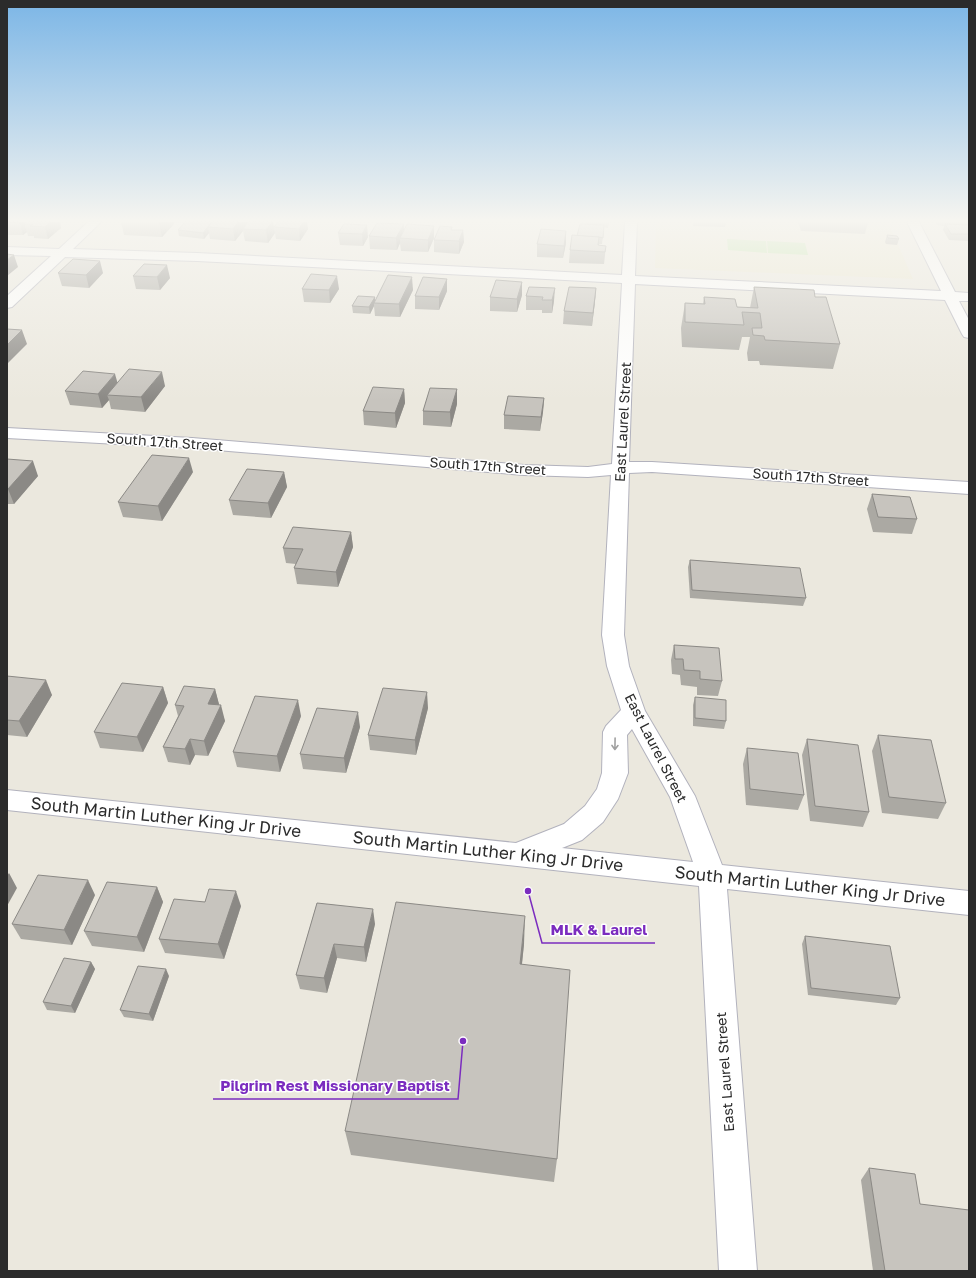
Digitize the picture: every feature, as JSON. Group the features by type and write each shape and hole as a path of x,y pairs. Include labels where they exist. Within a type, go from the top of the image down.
{"street":[{"path":"7,304 32,282"},
{"name":"East Laurel Street","path":"629,282 613,635 618,666 634,712 682,796 712,875 738,1271"},
{"path":"662,282 969,297"},
{"path":"943,282 969,334"},
{"name":"South 17th Street","path":"7,433 192,444 524,470 588,472 620,468 652,467 969,488"},
{"path":"518,854 573,832 594,814 609,792 615,773 615,732 634,712"},
{"name":"South Martin Luther King Jr Drive","path":"7,800 969,903"}],"building":[{"path":"306,282 334,282 329,290 302,289"},
{"path":"385,282 410,282 399,304 374,303"},
{"path":"421,282 446,282 439,297 415,296"},
{"path":"495,282 522,282 517,299 490,297"},
{"path":"529,287 555,288 552,300 542,300 543,297 526,296"},
{"path":"569,287 596,288 593,313 564,311"},
{"path":"754,287 814,290 815,297 826,297 840,344 765,340 764,336 753,335 752,328 762,328 760,313 742,312 744,325 685,322 685,303 705,304 704,297 735,299 737,307 758,308"},
{"path":"358,296 375,297 369,307 352,306"},
{"path":"7,329 22,330 7,345"},
{"path":"129,369 162,372 141,397 107,395"},
{"path":"83,371 115,374 98,394 65,391"},
{"path":"373,387 404,389 395,413 363,411"},
{"path":"430,388 457,389 450,412 423,411"},
{"path":"508,396 544,398 541,417 504,415"},
{"path":"152,455 189,458 158,506 118,502"},
{"path":"7,459 33,461 8,489 7,489"},
{"path":"247,469 284,472 268,503 229,500"},
{"path":"872,494 910,497 917,519 878,517"},
{"path":"293,527 351,532 336,572 294,568 303,549 283,548"},
{"path":"690,560 800,568 806,598 692,590"},
{"path":"674,645 719,648 722,681 700,679 700,671 684,670 683,659 675,659"},
{"path":"7,676 46,680 19,721 7,720"},
{"path":"122,683 163,687 137,737 94,732"},
{"path":"184,686 215,689 208,704 221,705 204,741 190,739 185,749 163,747 184,706 175,705"},
{"path":"383,688 427,692 415,740 368,735"},
{"path":"255,696 298,700 277,756 233,752"},
{"path":"695,697 726,700 726,721 695,718"},
{"path":"317,708 358,712 344,758 300,754"},
{"path":"878,735 931,740 946,803 889,797"},
{"path":"807,739 858,745 869,812 815,806"},
{"path":"747,748 798,753 804,795 750,789"},
{"path":"38,875 88,880 64,930 12,924"},
{"path":"107,882 157,887 137,937 84,931"},
{"path":"209,889 236,891 218,944 159,939 174,899 205,902"},
{"path":"396,902 525,916 520,964 570,970 557,1159 345,1131"},
{"path":"317,903 373,909 364,947 334,944 324,978 296,975"},
{"path":"805,936 890,946 900,998 811,988"},
{"path":"64,958 91,962 71,1006 43,1002"},
{"path":"138,966 166,969 149,1014 120,1010"},
{"path":"869,1168 915,1174 920,1204 969,1210 969,1271 885,1271"}],"place":[{"name":"MLK & Laurel","path":"528,891"},
{"name":"Pilgrim Rest Missionary Baptist","path":"463,1041"}]}
